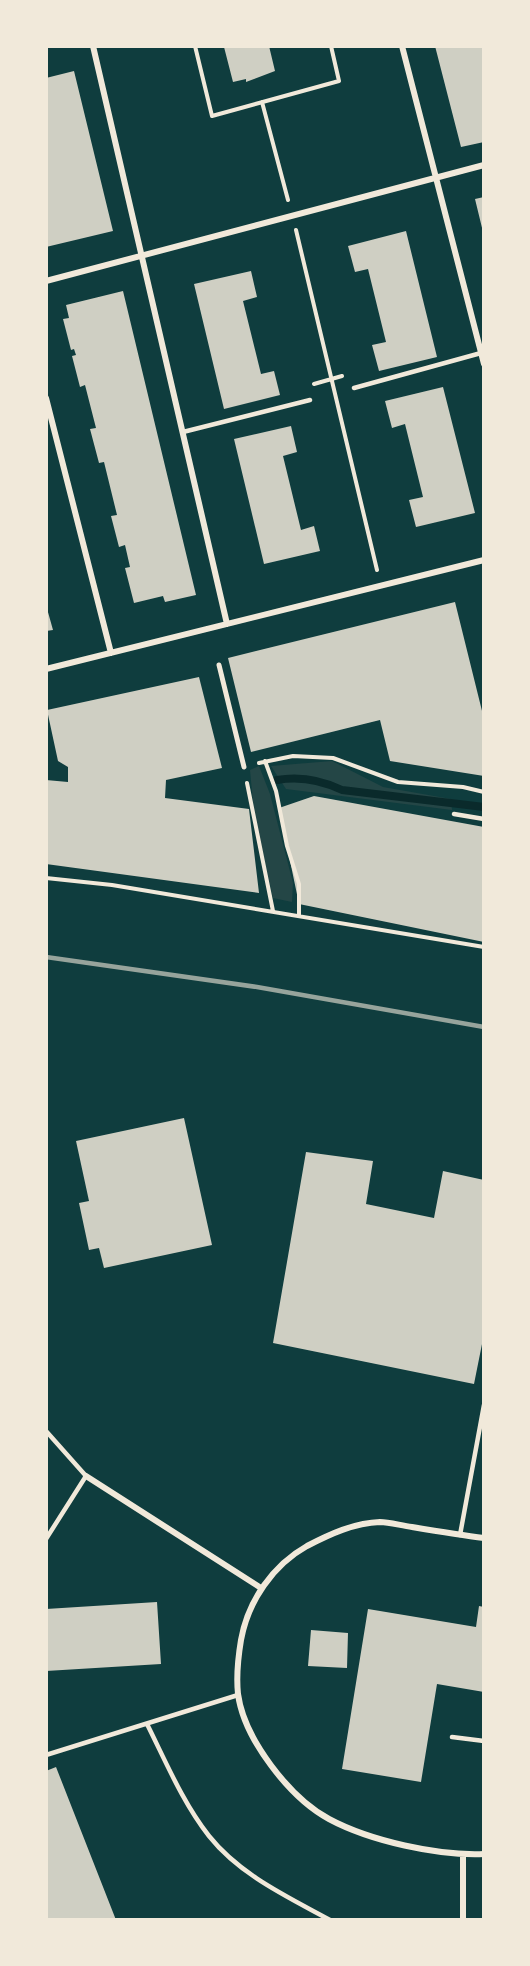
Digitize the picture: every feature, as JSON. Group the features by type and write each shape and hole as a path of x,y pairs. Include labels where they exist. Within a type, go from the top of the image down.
{"street":[{"path":"93,46 227,624"},
{"path":"402,46 483,364"},
{"path":"46,281 483,165"},
{"path":"46,398 111,653"},
{"path":"46,669 483,560"},
{"path":"219,665 244,767"},
{"path":"86,1476 261,1588"},
{"path":"483,1538 381,1522 337,1531 282,1563 261,1588 244,1627 237,1665 238,1695 249,1725 268,1764 294,1791 329,1819 382,1839 444,1854 483,1854"},
{"path":"463,1920 464,1855"}],"lane":[{"path":"354,388 481,353"},
{"path":"183,432 310,400"},
{"path":"454,814 483,819"},
{"path":"460,1535 483,1405"},
{"path":"46,1431 86,1476 46,1539"},
{"path":"46,1755 238,1695"},
{"path":"147,1724 184,1798 210,1838 251,1875 330,1920"},
{"path":"452,1737 483,1741"}],"path":[{"path":"195,46 212,116 339,81 331,46"},
{"path":"262,102 292,216 381,586"},
{"path":"307,386 351,374"},
{"path":"273,911 251,816 244,767 293,756 333,758 398,782 463,787 483,792"},
{"path":"265,761 299,884 299,915"},
{"path":"46,878 112,885 483,947"}],"shaded area":[{"path":"332,761 383,787 451,799 452,810 286,789 271,766"},
{"path":"259,766 270,794 293,883 292,902 273,898 254,813 250,770"}],"building":[{"path":"269,46 275,71 246,82 246,79 233,82 224,47"},
{"path":"435,46 484,46 484,142 461,147"},
{"path":"74,71 113,231 46,247 46,78"},
{"path":"484,197 484,232 483,232 475,199"},
{"path":"406,231 437,357 379,371 372,345 386,342 368,269 355,272 348,246"},
{"path":"251,271 257,297 243,301 261,374 274,371 280,395 224,409 194,284"},
{"path":"123,291 196,595 165,602 163,596 134,603 125,568 130,567 125,545 119,547 111,516 117,515 104,462 99,463 90,429 96,428 85,385 80,387 72,356 76,355 74,349 71,350 63,319 69,318 66,305"},
{"path":"443,387 475,513 416,527 409,500 423,497 405,424 392,428 385,401"},
{"path":"291,426 297,452 283,456 301,530 314,526 320,551 264,564 234,439"},
{"path":"455,602 484,719 484,776 390,761 380,720 251,752 228,658"},
{"path":"46,605 53,630 46,631"},
{"path":"199,677 222,768 166,780 165,798 249,809 259,893 46,864 46,780 68,782 68,767 58,761 47,710"},
{"path":"314,796 484,827 484,942 299,904 279,808"},
{"path":"184,1118 212,1245 104,1268 99,1248 89,1250 79,1203 89,1201 76,1141"},
{"path":"306,1152 373,1161 366,1204 434,1218 443,1171 484,1180 484,1334 474,1384 273,1343"},
{"path":"157,1602 161,1664 46,1671 46,1609"},
{"path":"479,1606 484,1607 484,1692 437,1684 421,1782 342,1769 368,1609 476,1627"},
{"path":"311,1630 348,1633 347,1668 308,1666"},
{"path":"56,1767 116,1920 46,1920 46,1771"}],"waterway":[{"path":"277,780 294,778 310,780 342,790 484,807"}],"railway":[{"path":"46,957 257,987 484,1027"}]}
